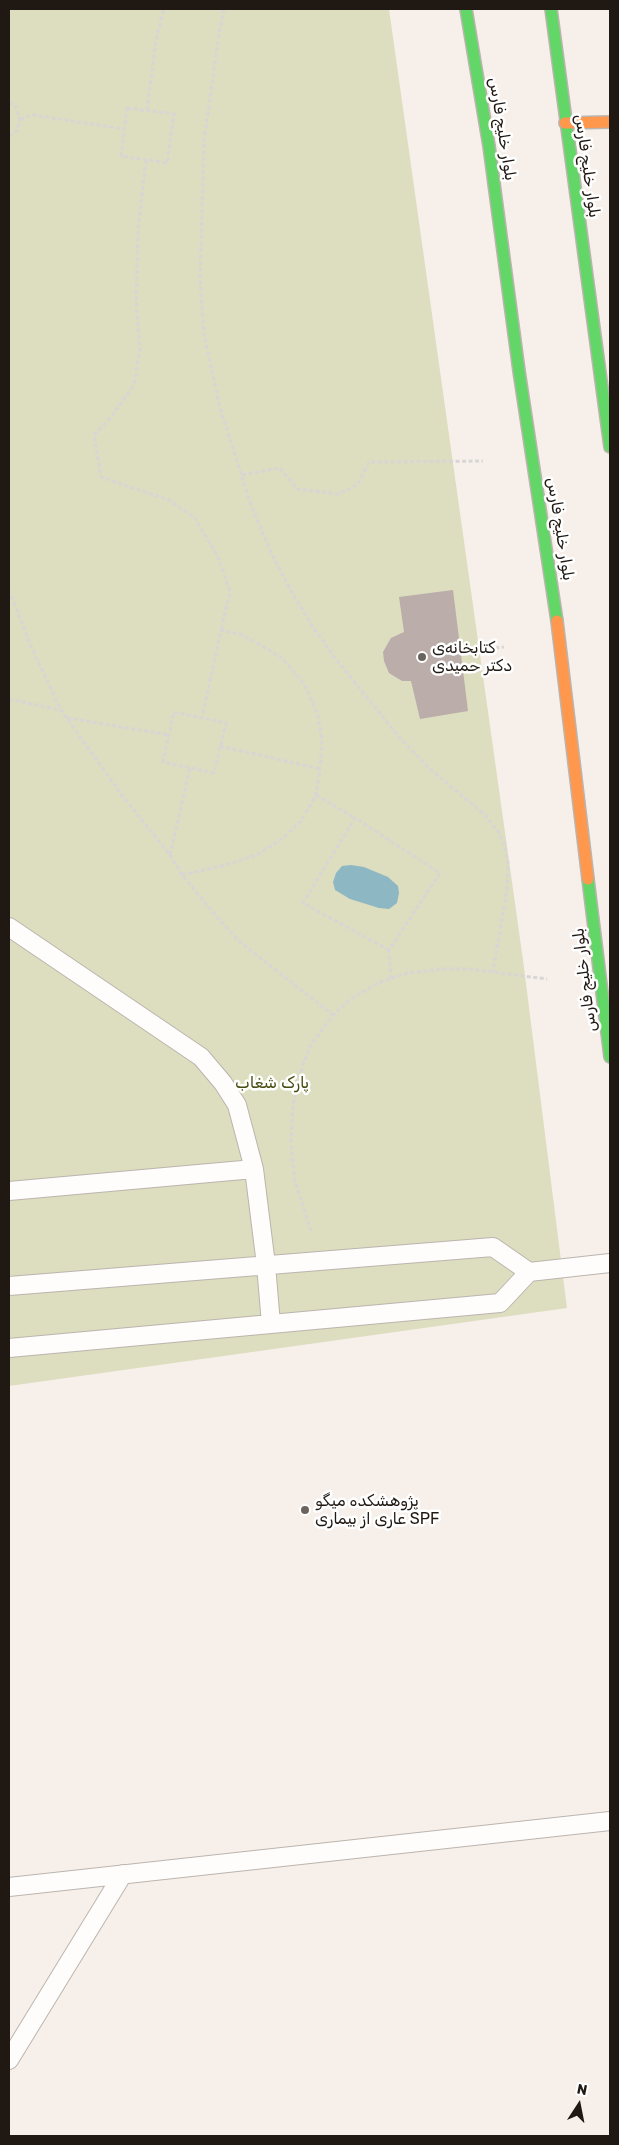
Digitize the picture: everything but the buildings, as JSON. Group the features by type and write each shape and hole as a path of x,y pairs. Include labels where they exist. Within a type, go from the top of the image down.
{"main road":[{"name":"بلوار خلیج ‌فارس","path":"466,9 489,146 519,371 553,589 610,1057"},
{"name":"بلوار خلیج‌ فارس","path":"551,9 564,123 610,447"},
{"path":"564,123 610,122"}],"lane":[{"path":"9,927 201,1057 223,1083 237,1105 254,1169 271,1324"},
{"path":"9,1191 254,1169"},
{"path":"9,1286 493,1247 529,1272"},
{"path":"9,1348 500,1303 529,1272 610,1262"},
{"path":"9,1887 610,1821"},
{"path":"9,2060 123,1874"}],"path":[{"path":"147,110 156,39 164,9"},
{"path":"224,9 204,141 200,280 204,334 211,373 251,505 277,565 311,624 335,658 400,738 431,770 485,815 498,831 505,846 508,864 507,890 494,971"},
{"path":"9,102 16,108 20,119 17,130 9,136"},
{"path":"127,108 147,110 174,114 167,163 121,156 127,108"},
{"path":"20,119 33,115 124,129"},
{"path":"146,160 138,229 136,304 140,348 134,385 111,417 94,434 102,477 169,500 195,518 218,557 230,592 202,718"},
{"path":"242,475 280,468 297,489 338,494 357,485 370,462 483,461"},
{"path":"9,590 30,644 61,710 116,787 170,855 182,875 240,942 334,1015"},
{"path":"182,875 226,865 257,855 283,838 301,821 316,795 322,742 318,714 304,684 281,657 264,645 243,635 221,630"},
{"path":"463,652 504,647"},
{"path":"9,699 61,710"},
{"path":"174,712 202,718 226,723 214,773 163,762 174,712"},
{"path":"67,718 169,735"},
{"path":"220,746 320,769"},
{"path":"170,855 190,768"},
{"path":"316,795 440,873 389,950 391,979"},
{"path":"355,818 303,903 389,950"},
{"path":"311,1231 295,1182 291,1142 293,1105 300,1074 310,1046 334,1015 352,998 378,983 408,973 443,969 494,971 547,979"}],"green space":[{"name":"پارک شغاب","path":"9,9 389,9 523,960 567,1308 9,1386"}],"water":[{"path":"342,866 364,867 388,877 398,886 397,903 389,909 379,908 350,899 335,890 333,882 336,873"}],"traffic: fast":[{"path":"466,9 489,146 519,371 557,621"},
{"path":"551,9 610,447"},
{"path":"588,879 610,1057"}],"traffic: slow":[{"path":"565,123 610,122"},
{"path":"557,621 588,879"}],"place":[{"name":"کتابخانه‌ی دکتر حمیدی","path":"422,657"},
{"name":"پژوهشکده میگو عاری از بیماری SPF","path":"305,1510"}]}
